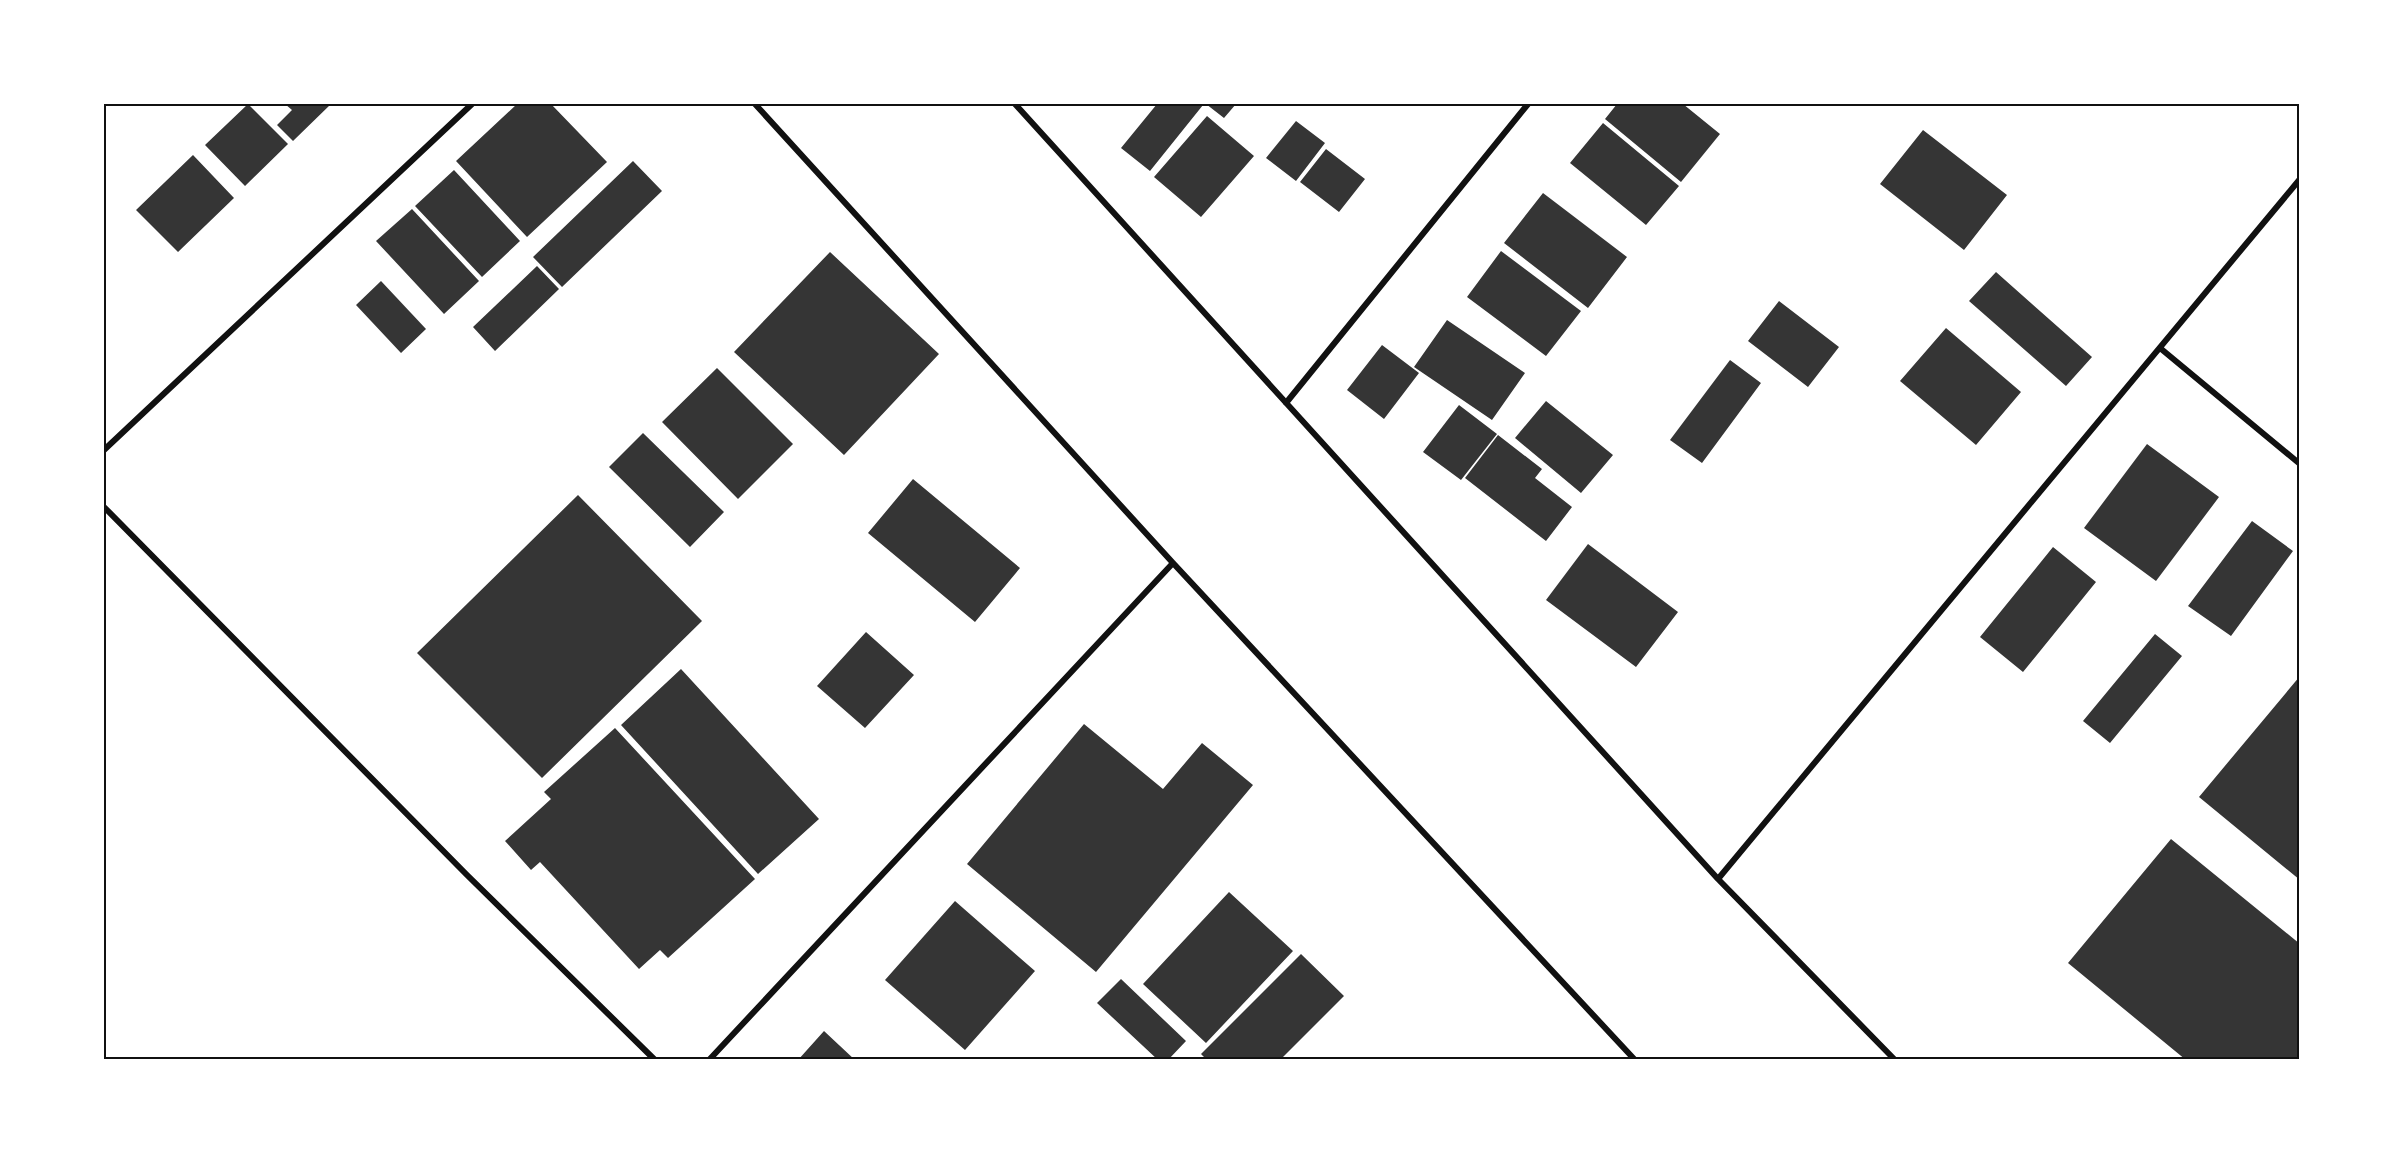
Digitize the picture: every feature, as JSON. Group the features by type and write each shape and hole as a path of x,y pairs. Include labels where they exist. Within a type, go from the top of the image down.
{"street":[{"path":"104,450 472,104"},
{"path":"755,104 1173,563 1635,1059"},
{"path":"1015,104 1718,879 1895,1059"},
{"path":"1286,403 1528,104"},
{"path":"1718,879 2300,179"},
{"path":"2160,348 2300,464"},
{"path":"104,507 467,875 654,1059"},
{"path":"709,1059 1173,563"}],"building":[{"path":"248,104 288,144 245,186 205,145"},
{"path":"285,104 331,104 293,141 277,125 292,110"},
{"path":"517,104 551,104 607,162 527,237 456,161"},
{"path":"1157,104 1203,105 1150,171 1121,148"},
{"path":"1206,104 1236,104 1224,118"},
{"path":"1617,104 1683,104 1720,134 1681,182 1605,119"},
{"path":"1207,116 1254,156 1201,217 1154,177"},
{"path":"1296,121 1325,143 1296,181 1266,158"},
{"path":"1603,123 1679,186 1646,225 1570,163"},
{"path":"1923,130 2007,195 1964,250 1880,184"},
{"path":"1326,149 1365,179 1339,212 1300,182"},
{"path":"193,155 234,198 178,252 136,210"},
{"path":"633,161 662,191 562,287 533,257"},
{"path":"454,170 520,241 482,277 415,206"},
{"path":"1543,193 1627,257 1588,308 1504,243"},
{"path":"412,209 479,281 444,314 376,241"},
{"path":"1501,251 1581,311 1546,356 1467,297"},
{"path":"830,252 939,354 844,455 734,352"},
{"path":"537,266 559,289 495,351 473,327"},
{"path":"1996,272 2092,357 2066,386 1969,301"},
{"path":"381,281 426,329 401,353 356,305"},
{"path":"1779,301 1839,347 1808,387 1748,341"},
{"path":"1447,320 1525,373 1492,420 1414,367"},
{"path":"1946,328 2021,392 1976,445 1900,381"},
{"path":"1382,345 1419,373 1384,419 1347,390"},
{"path":"1730,360 1761,383 1702,463 1670,440"},
{"path":"717,368 793,444 738,499 662,422"},
{"path":"1546,401 1613,455 1581,493 1515,438"},
{"path":"1459,405 1497,434 1461,480 1423,452"},
{"path":"643,433 724,512 690,547 609,467"},
{"path":"1498,435 1542,469 1535,478 1572,507 1546,541 1465,478"},
{"path":"2147,444 2219,497 2156,581 2084,528"},
{"path":"913,479 1020,568 975,622 868,533"},
{"path":"578,495 702,621 542,778 417,653"},
{"path":"2252,521 2293,551 2231,636 2188,606"},
{"path":"1588,544 1678,612 1636,667 1546,600"},
{"path":"2053,547 2096,582 2023,672 1980,637"},
{"path":"866,632 914,675 865,728 817,686"},
{"path":"2155,634 2182,656 2110,743 2083,721"},
{"path":"681,669 819,819 758,874 621,725"},
{"path":"2300,676 2300,880 2199,797"},
{"path":"1084,724 1163,789 1202,743 1253,785 1096,972 967,864"},
{"path":"615,728 755,879 668,958 660,950 639,969 540,862 531,870 505,841 551,799 544,792"},
{"path":"2171,839 2300,944 2300,1060 2186,1060 2068,963"},
{"path":"1229,892 1293,951 1206,1043 1143,984"},
{"path":"955,901 1035,971 965,1050 885,980"},
{"path":"1301,954 1344,996 1280,1060 1207,1060 1201,1054"},
{"path":"1121,979 1186,1041 1168,1060 1158,1060 1097,1003"},
{"path":"824,1031 855,1060 798,1060"}]}
